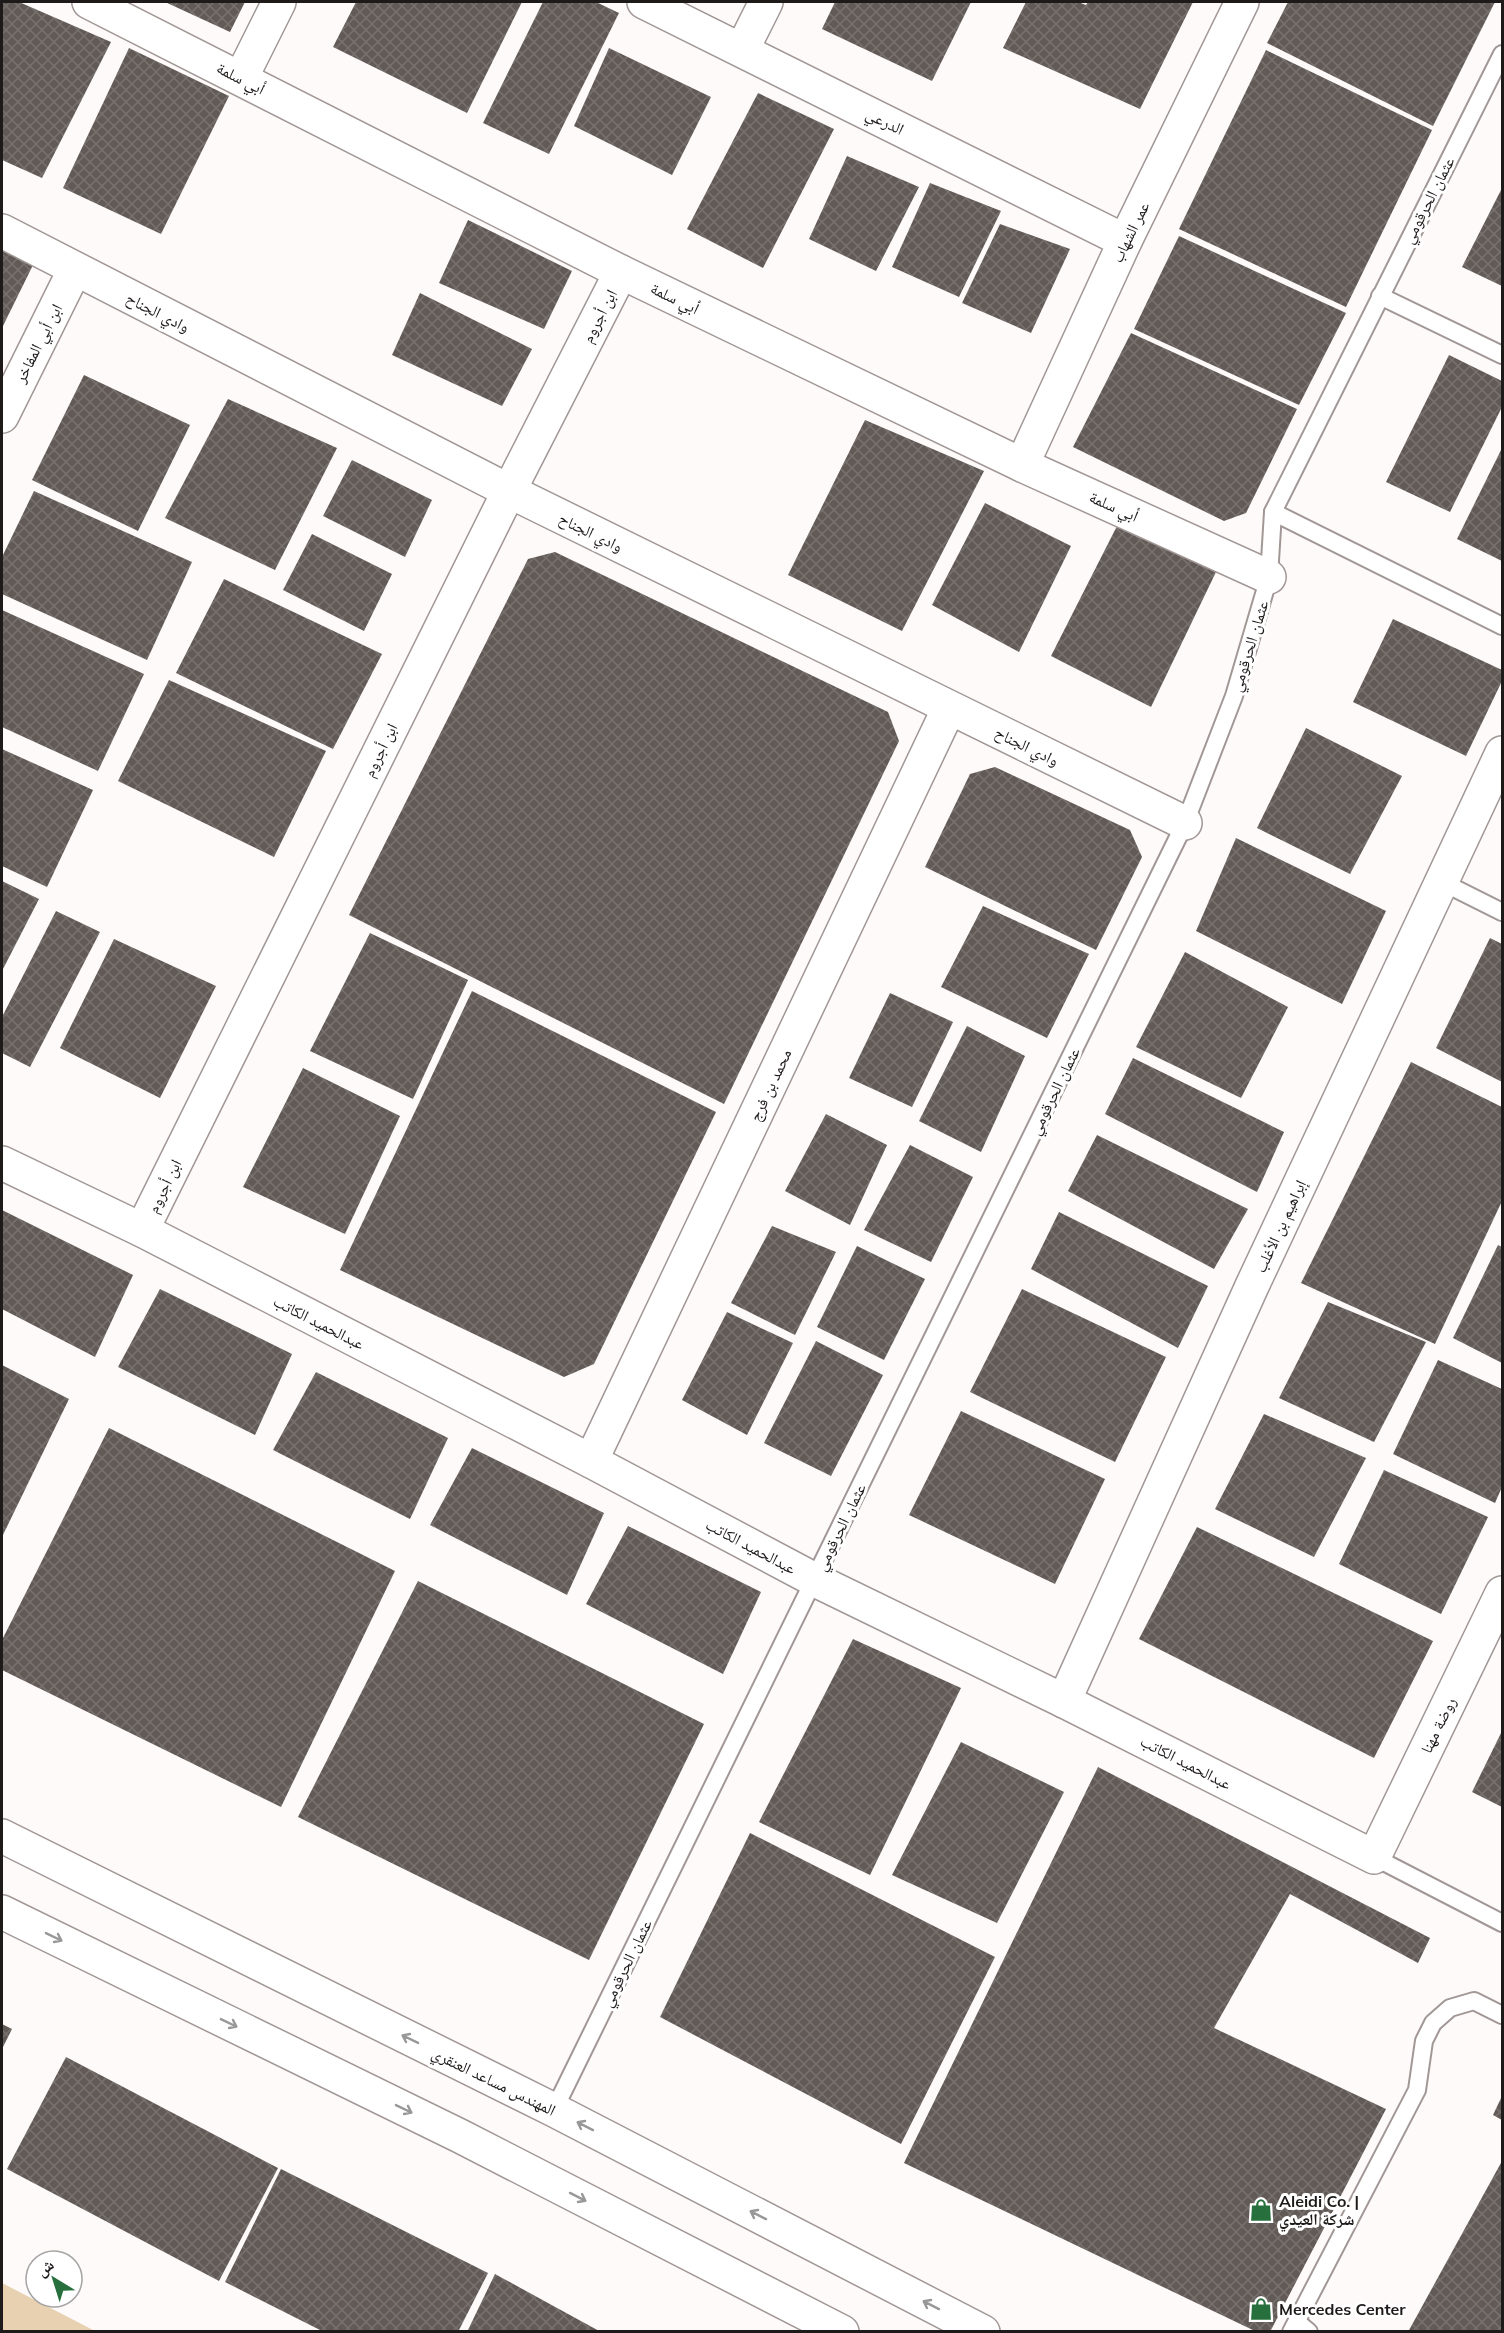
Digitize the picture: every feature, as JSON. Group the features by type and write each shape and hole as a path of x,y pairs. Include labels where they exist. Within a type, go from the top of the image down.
{"street":[{"name":"أبي سلمة","path":"89,2 621,272 1022,465 1269,577"},
{"path":"241,78 279,2"},
{"name":"الدرعي","path":"644,2 1125,241"},
{"path":"742,50 766,2"},
{"name":"عمر الشهاب","path":"1022,465 1125,241 1242,2"},
{"name":"وادي الجناح","path":"2,231 509,491 1185,823"},
{"name":"ابن أبي المفاخر","path":"2,416 75,269"},
{"name":"ابن أجروم","path":"141,1230 509,491 621,272"},
{"name":"محمد بن فرج","path":"591,1461 949,708"},
{"name":"إبراهيم بن الأغلب","path":"1064,1701 1252,1286 1503,753"},
{"name":"عبدالحميد الكاتب","path":"2,1163 141,1230 591,1461 815,1580 1064,1701 1374,1857"},
{"name":"روضة مهنا","path":"1374,1857 1503,1593"},
{"name":"المهندس مساعد العنقري","path":"2,1836 554,2110 983,2331"},
{"path":"2,1912 460,2136 842,2331"}],"lane":[{"name":"عثمان الحرقومي","path":"554,2110 1185,823 1234,696 1269,577 1273,512 1503,54"},
{"path":"1380,296 1503,355"},
{"path":"1273,512 1503,626"},
{"path":"1442,882 1503,912"},
{"name":"عبدالحميد الكاتب","path":"1374,1857 1503,1923"},
{"path":"1299,2328 1418,2090 1424,2041 1433,2023 1450,2008 1474,2001 1503,2015"}],"shaded area":[{"path":"2,2283 24,2294 24,2309 52,2309 95,2331 2,2331"}],"building":[{"path":"2,2 19,2 111,42 42,178 2,160"},
{"path":"165,2 245,2 230,32"},
{"path":"356,2 522,2 467,113 333,47"},
{"path":"543,2 596,2 619,13 549,154 483,123"},
{"path":"835,2 971,2 932,81 822,29"},
{"path":"1026,2 1078,2 1086,5 1088,2 1193,2 1140,109 1003,48"},
{"path":"1288,2 1495,2 1433,126 1267,43"},
{"path":"129,48 229,96 161,234 63,188"},
{"path":"609,48 711,97 672,175 574,126"},
{"path":"1266,50 1432,130 1346,307 1179,229"},
{"path":"758,93 834,129 763,268 687,229"},
{"path":"847,156 919,187 876,271 809,239"},
{"path":"930,183 1001,211 959,297 892,267"},
{"path":"1502,188 1502,286 1462,267"},
{"path":"468,220 572,271 544,329 439,283"},
{"path":"1000,224 1070,249 1031,333 962,303"},
{"path":"1179,236 1346,313 1299,405 1134,329"},
{"path":"2,247 34,263 2,328"},
{"path":"420,293 532,349 502,406 392,355"},
{"path":"1131,333 1297,409 1246,513 1224,521 1073,447"},
{"path":"1449,355 1502,381 1502,407 1450,512 1386,482"},
{"path":"84,375 190,425 138,531 32,480"},
{"path":"228,399 337,448 275,570 165,518"},
{"path":"865,420 984,471 902,631 788,575"},
{"path":"1502,448 1502,561 1457,539"},
{"path":"352,460 432,500 405,557 323,516"},
{"path":"34,491 192,562 147,660 2,594 2,557"},
{"path":"985,503 1071,546 1019,652 932,605"},
{"path":"1117,526 1216,572 1151,707 1051,656"},
{"path":"312,534 392,574 364,631 283,590"},
{"path":"555,552 888,712 899,741 724,1104 349,915 528,559"},
{"path":"224,579 382,654 333,749 176,673"},
{"path":"2,610 144,674 98,771 2,727"},
{"path":"1393,619 1502,670 1502,681 1466,756 1353,702"},
{"path":"169,680 326,751 274,857 118,781"},
{"path":"1306,728 1402,776 1350,874 1257,828"},
{"path":"2,749 93,790 47,887 2,866"},
{"path":"995,767 1130,830 1142,857 1096,950 925,867 970,774"},
{"path":"1236,838 1386,911 1342,1004 1196,931"},
{"path":"2,881 39,899 2,971"},
{"path":"983,906 1089,954 1047,1038 941,987"},
{"path":"56,911 100,932 30,1067 2,1053 2,1017"},
{"path":"370,933 468,980 413,1099 310,1051"},
{"path":"1490,938 1502,944 1502,1082 1436,1048"},
{"path":"114,939 216,986 160,1098 60,1048"},
{"path":"1185,952 1288,1007 1241,1098 1136,1047"},
{"path":"472,991 716,1112 594,1364 564,1377 340,1270"},
{"path":"890,993 953,1022 912,1107 849,1078"},
{"path":"967,1026 1025,1056 981,1152 919,1121"},
{"path":"1133,1058 1284,1132 1257,1192 1105,1114"},
{"path":"1411,1062 1502,1107 1502,1201 1435,1344 1301,1283"},
{"path":"303,1068 400,1116 345,1234 243,1187"},
{"path":"826,1114 887,1145 850,1225 785,1191"},
{"path":"1097,1135 1248,1209 1214,1269 1068,1191"},
{"path":"910,1145 973,1177 931,1262 864,1230"},
{"path":"2,1210 133,1275 95,1357 2,1309"},
{"path":"1059,1212 1208,1286 1178,1348 1031,1269"},
{"path":"772,1226 836,1252 795,1335 731,1303"},
{"path":"1498,1245 1502,1247 1502,1363 1453,1338"},
{"path":"857,1246 925,1279 884,1360 817,1327"},
{"path":"160,1289 292,1354 255,1435 118,1367"},
{"path":"1022,1289 1166,1357 1115,1462 970,1392"},
{"path":"1328,1302 1426,1342 1374,1442 1279,1398"},
{"path":"727,1312 793,1343 747,1435 682,1400"},
{"path":"816,1341 883,1375 831,1476 764,1443"},
{"path":"1438,1360 1502,1389 1502,1487 1495,1503 1393,1454"},
{"path":"2,1365 69,1399 2,1537"},
{"path":"316,1372 448,1438 410,1519 273,1450"},
{"path":"961,1411 1105,1479 1055,1584 909,1515"},
{"path":"1264,1414 1366,1458 1314,1557 1215,1509"},
{"path":"109,1428 395,1571 281,1807 2,1670 2,1640"},
{"path":"472,1448 604,1513 567,1595 430,1525"},
{"path":"1384,1470 1488,1517 1441,1614 1339,1564"},
{"path":"628,1526 761,1592 723,1674 586,1604"},
{"path":"1197,1527 1433,1641 1374,1758 1139,1639"},
{"path":"418,1581 704,1724 589,1960 298,1817"},
{"path":"853,1639 961,1688 870,1875 759,1822"},
{"path":"1502,1731 1502,1807 1472,1792"},
{"path":"961,1742 1064,1792 997,1923 892,1875"},
{"path":"1098,1767 1430,1938 1418,1963 1290,1894 1214,2028 1386,2109 1270,2332 1257,2332 904,2163"},
{"path":"750,1833 995,1957 901,2144 660,2017"},
{"path":"2,2024 12,2029 2,2049"},
{"path":"66,2057 278,2168 219,2281 7,2169"},
{"path":"1502,2096 1502,2120 1493,2115"},
{"path":"1502,2161 1502,2332 1408,2332"},
{"path":"281,2169 488,2273 458,2332 324,2332 225,2282"},
{"path":"495,2274 601,2332 467,2332"}],"place":[{"name":"Aleidi Co. | شركة العيدي","path":"1261,2210"},
{"name":"Mercedes Center","path":"1261,2309"}]}
